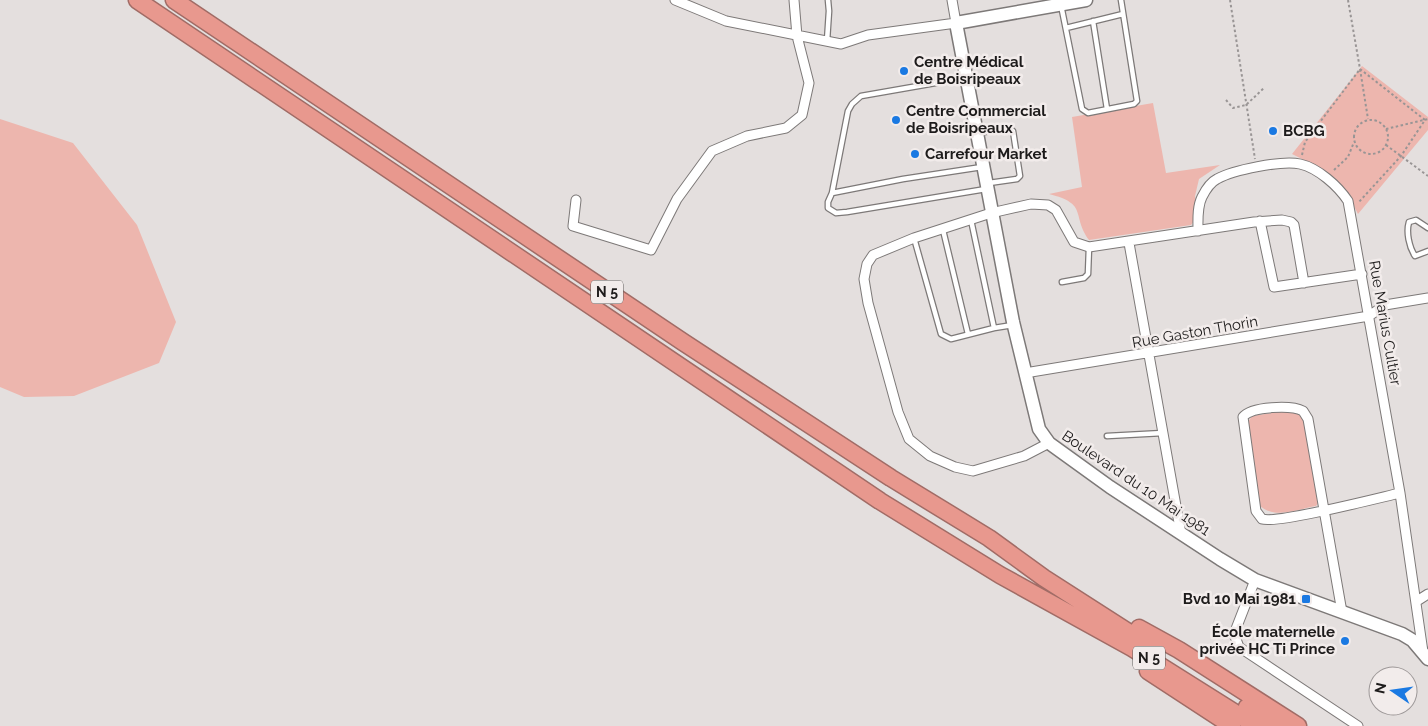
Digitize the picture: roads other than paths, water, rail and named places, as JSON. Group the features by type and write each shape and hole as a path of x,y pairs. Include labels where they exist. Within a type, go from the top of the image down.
{"highway":[{"name":"N 5","path":"137,0 880,501 1039,597 1132,648 1256,726"},
{"name":"N 5","path":"174,0 683,342 891,478 989,538 1044,578 1276,726"},
{"path":"1044,578 1179,650 1298,726"},
{"path":"1039,597 1232,726"}],"street":[{"path":"675,0 726,21 841,44 868,35 1086,0"},
{"path":"576,200 572,226 651,250 677,199 712,151 747,136 786,128 802,115 810,83 797,36 794,0"},
{"path":"952,0 956,22"},
{"name":"Boulevard du 10 Mai 1981","path":"956,22 991,213 1014,325 1039,430 1049,443 1181,534 1256,580 1402,634 1412,640 1425,656"},
{"name":"Rue Marius Cultier","path":"1198,231 1202,197 1216,180 1256,168 1278,164 1299,164 1314,169 1340,190 1351,210 1400,493 1425,656"},
{"path":"1049,443 1024,456 973,471 930,456 909,439 896,403 868,303 864,280 866,264 873,254 910,239 991,213 1031,204 1048,205 1056,210 1074,242 1089,247 1129,243 1260,221 1282,220 1291,222 1294,226 1304,283"},
{"path":"1260,221 1274,287 1362,274"},
{"path":"1129,243 1181,534"},
{"name":"Rue Gaston Thorin","path":"1025,373 1149,354 1369,316 1386,305 1428,298"},
{"path":"1342,612 1323,510 1308,419 1303,411 1290,407 1245,414 1243,427 1258,516 1271,521 1323,510 1400,493"},
{"path":"1256,580 1234,634 1239,647 1358,726"},
{"path":"1417,601 1428,594"}],"lane":[{"path":"827,41 830,11 828,0"},
{"path":"1061,4 1082,109 1088,112 1134,104 1137,98 1121,0"},
{"path":"1066,28 1123,14"},
{"path":"1093,21 1107,109"},
{"path":"966,78 861,96 856,99 848,111 828,208 836,213 987,186 1017,178 1021,173 1012,130 977,133"},
{"path":"832,193 983,166"},
{"path":"971,220 994,328"},
{"path":"1428,228 1416,220 1409,222 1408,230 1411,249 1415,256 1428,251"},
{"path":"942,230 968,334"},
{"path":"910,239 941,334 951,339 1014,325"},
{"path":"1062,282 1086,277 1089,271 1089,247"},
{"path":"1107,436 1163,433"}],"place":[{"name":"Centre Médical de Boisripeaux","path":"904,71"},
{"name":"Centre Commercial de Boisripeaux","path":"896,120"},
{"name":"BCBG","path":"1273,131"},
{"name":"Carrefour Market","path":"915,154"},
{"name":"Bvd 10 Mai 1981","path":"1306,599"},
{"name":"École maternelle privée HC Ti Prince","path":"1345,641"}]}
